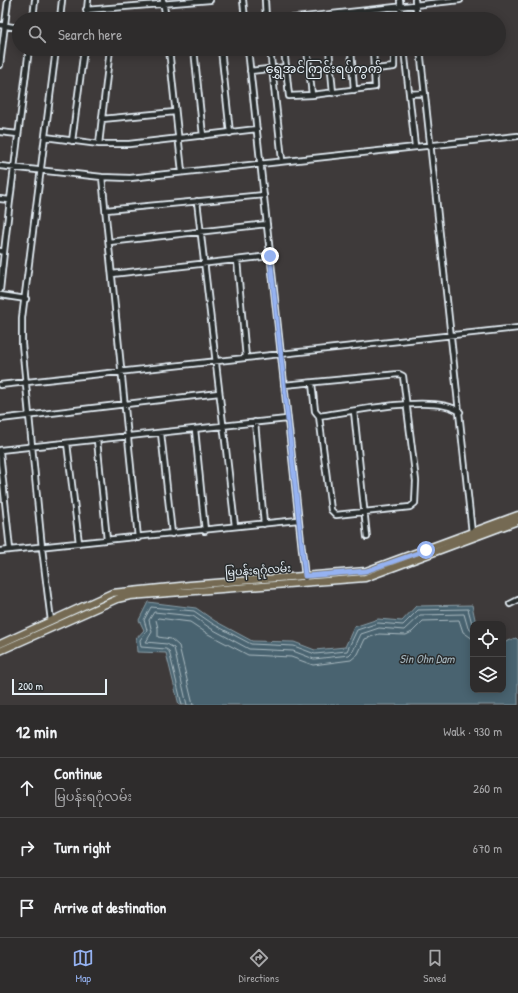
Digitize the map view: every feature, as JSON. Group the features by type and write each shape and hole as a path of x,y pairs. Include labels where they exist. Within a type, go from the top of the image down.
{"main road":[{"name":"မြပန်းရဂုံလမ်း","path":"0,651 117,599 130,596 305,580 372,570 518,515"},
{"name":"မြပန်းရဂုံလမ်း","path":"0,644 102,596 121,591 371,576 518,522"}],"street":[{"path":"0,65 2,25 8,0"},
{"path":"34,12 35,0"},
{"path":"61,12 62,0"},
{"path":"88,0 86,10 163,2 210,0"},
{"path":"243,0 244,12"},
{"path":"264,0 265,12"},
{"path":"400,0 400,12"},
{"path":"347,12 415,3 460,0"},
{"path":"163,2 165,12"},
{"path":"2,25 12,27"},
{"path":"0,290 2,251 28,56"},
{"path":"51,620 42,548 29,415 24,382 22,318 26,299 55,56"},
{"path":"72,141 83,56"},
{"path":"99,144 109,56"},
{"path":"170,56 182,172"},
{"path":"195,56 203,136"},
{"path":"222,56 230,133"},
{"path":"249,56 305,580"},
{"path":"271,56 282,160"},
{"path":"285,56 289,96 333,93 375,87 374,56"},
{"path":"308,56 312,95"},
{"path":"330,56 333,93"},
{"path":"352,56 354,90"},
{"path":"375,69 394,67 394,56"},
{"path":"405,56 415,146"},
{"path":"421,56 450,336 460,412 471,532 474,539"},
{"path":"250,71 286,67"},
{"path":"409,94 425,93"},
{"path":"102,120 175,112"},
{"path":"45,137 99,144 129,144 257,129"},
{"path":"0,132 18,134"},
{"path":"0,166 102,178 130,178 282,160 518,136"},
{"path":"102,178 138,538"},
{"path":"106,210 264,195"},
{"path":"0,199 10,200"},
{"path":"197,201 202,231 215,361 235,526"},
{"path":"109,242 267,224"},
{"path":"0,226 6,227"},
{"path":"112,274 270,256"},
{"path":"237,260 246,358"},
{"path":"0,295 26,299"},
{"path":"0,385 518,328"},
{"path":"284,385 400,374 404,378 408,404 416,481 415,503 410,507 365,514 336,516 332,513 319,416 315,411 312,383"},
{"path":"0,419 219,393"},
{"path":"319,416 408,404 437,404 454,408 460,412"},
{"path":"354,411 367,537"},
{"path":"10,550 0,451 287,419"},
{"path":"255,422 264,524"},
{"path":"195,429 205,531"},
{"path":"160,433 172,534"},
{"path":"97,440 107,540"},
{"path":"67,443 79,543"},
{"path":"0,551 42,548 298,520"},
{"path":"510,604 518,600"}],"water":[{"name":"Sin Ohn Dam","path":"148,602 196,608 215,621 252,641 294,642 315,650 345,647 354,627 378,619 402,621 416,606 472,605 475,621 470,621 470,693 506,693 506,642 516,638 518,640 518,705 179,705 166,653 137,652 136,639 144,630 139,620"}],"district":[{"name":"ရွှေအင်ကြင်းရပ်ကွက်","path":"324,68"}],"route":[{"path":"270,256 305,576 366,571 426,550"}]}
